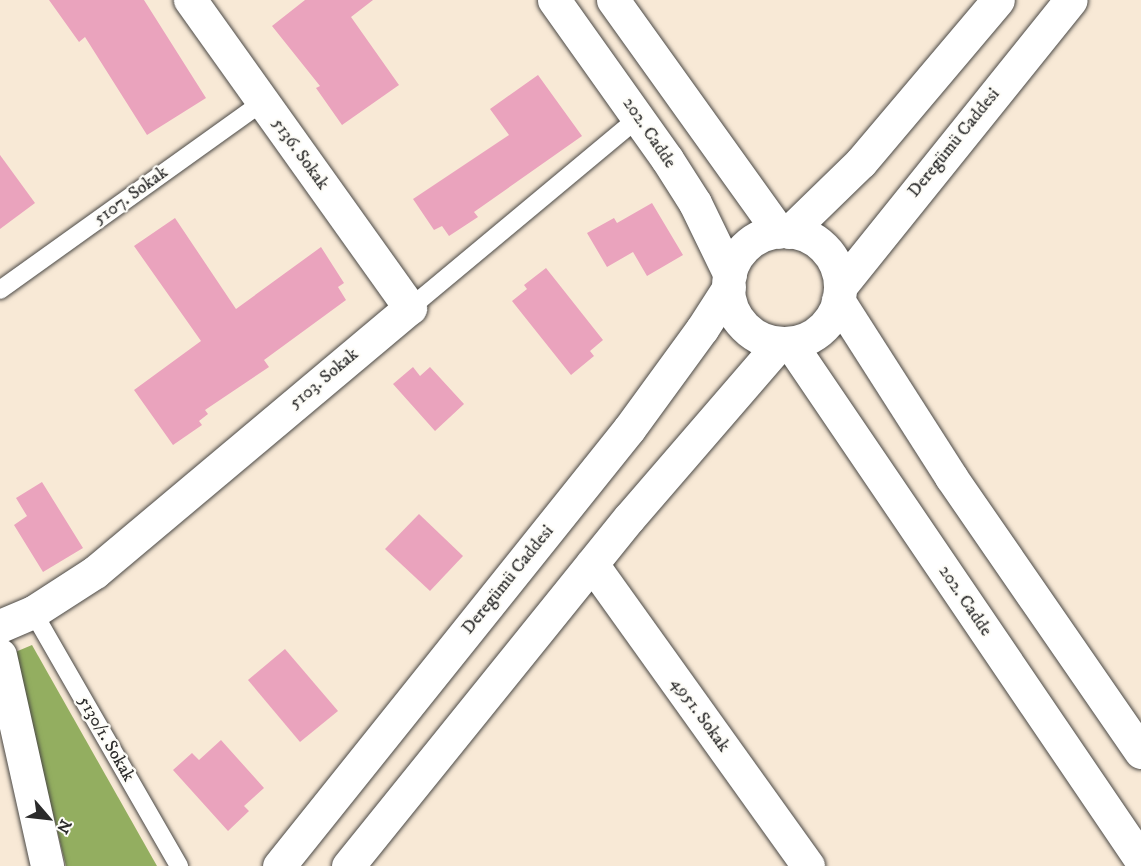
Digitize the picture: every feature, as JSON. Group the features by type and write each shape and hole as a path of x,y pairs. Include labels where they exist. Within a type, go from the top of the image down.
{"main road":[{"name":"5136. Sokak","path":"190,0 410,308"},
{"name":"202. Cadde","path":"555,0 639,117 695,203 729,281"},
{"path":"614,0 784,232"},
{"path":"784,232 861,162 998,0"},
{"name":"Deregümü Caddesi","path":"839,293 1071,0"},
{"path":"784,232 808,237 819,244 832,258 840,277 839,293 833,315 820,330 803,340 785,343 765,340 748,330 736,315 729,281 746,247 756,239 784,232"},
{"name":"Deregümü Caddesi","path":"279,866 629,429 729,281"},
{"path":"839,293 951,477 1141,752"},
{"name":"5103. Sokak","path":"0,626 33,612 95,572 410,308"},
{"name":"202. Cadde","path":"785,343 1141,860"},
{"path":"348,866 592,564 785,343"},
{"name":"4951. Sokak","path":"592,564 808,866"},
{"path":"0,655 47,866"}],"lane":[{"name":"5107. Sokak","path":"0,290 262,102"},
{"name":"5103. Sokak","path":"410,308 639,117"},
{"name":"5130/1. Sokak","path":"33,612 179,866"}],"green space":[{"path":"32,645 157,866 66,866 13,653"}],"building":[{"path":"49,0 144,0 206,98 147,135 85,37 79,42"},
{"path":"305,0 373,0 351,17 399,85 342,125 316,88 320,86 272,26"},
{"path":"538,75 582,136 474,212 478,217 449,236 442,226 434,230 413,199 509,135 490,109"},
{"path":"0,155 35,203 0,229"},
{"path":"652,203 683,255 647,276 633,252 607,267 587,233 614,218 617,223"},
{"path":"175,218 236,309 321,247 344,283 338,287 346,300 264,360 269,367 205,410 208,414 199,421 202,425 173,445 134,390 201,341 134,246"},
{"path":"546,268 603,340 590,351 594,356 571,375 512,301 527,289 524,285"},
{"path":"413,367 420,376 430,367 464,404 435,431 393,384"},
{"path":"42,482 83,548 43,572 14,525 27,516 16,498"},
{"path":"419,514 463,556 430,591 385,549"},
{"path":"285,649 338,711 300,742 248,680"},
{"path":"221,740 264,788 244,806 249,811 228,831 173,770 192,753 199,760"}]}
